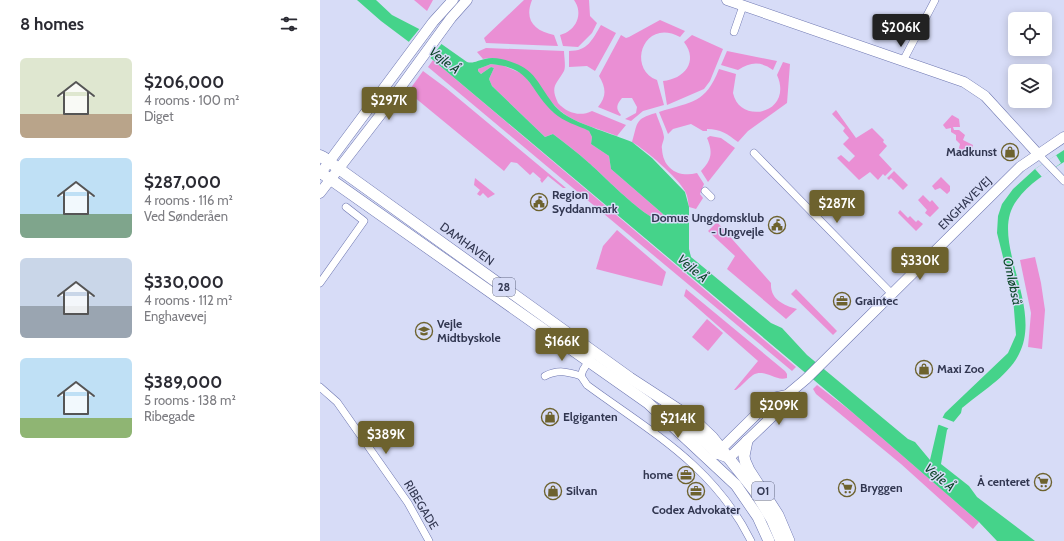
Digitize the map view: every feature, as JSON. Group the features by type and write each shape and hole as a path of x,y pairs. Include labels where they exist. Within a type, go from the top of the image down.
{"main road":[{"path":"320,173 324,159 453,0"},
{"path":"320,193 381,114 420,59 467,0"},
{"path":"727,0 974,87 985,96 1038,154"},
{"name":"ENGHAVEVEJ","path":"729,458 782,407 787,395 825,362 1020,168 1064,137"},
{"name":"DAMHAVEN","path":"324,159 592,357 648,403 716,454 729,458 763,503 782,541"},
{"name":"DAMHAVEN","path":"320,173 592,357 693,419 712,437 716,454 748,501 769,541"},
{"name":"ENGHAVEVEJ","path":"716,454 773,398 787,395"},
{"name":"O1","path":"747,441 744,456 745,461 749,470 778,515 789,541"}],"street":[{"path":"903,61 935,0"},
{"path":"734,32 743,6"},
{"path":"754,153 892,294"},
{"path":"1038,154 1064,181"},
{"path":"704,191 711,197"},
{"path":"320,283 364,220 346,207"},
{"path":"581,376 583,370 592,357"},
{"path":"546,376 552,372 566,371 581,376 587,385 690,460 712,481 729,504 751,541"},
{"name":"RIBEGADE","path":"320,387 336,402 408,502 429,541"}],"shaded area":[{"path":"414,0 433,0 427,11"},
{"path":"524,0 532,0 529,13 532,24 541,31 554,35 558,46 486,43 484,38"},
{"path":"574,0 589,0 590,16 597,23 592,33 578,47 563,46 560,35 570,30 577,21 578,11"},
{"path":"660,20 685,31 680,37 667,33 657,34 649,39 643,46 641,56 642,65 648,74 657,80 664,105 643,111 631,121 625,119 636,113 637,107 632,98 622,98 619,102 617,108 621,115 620,116 598,107 604,96 603,84 599,76 621,35 626,38 629,37"},
{"path":"601,25 616,33 595,71 587,66 569,67 569,51 581,49 589,44"},
{"path":"692,35 723,49 710,81 704,89 667,105 663,81 671,80 677,77 687,68 690,56 684,42"},
{"path":"486,48 564,51 565,69 554,89 558,103 570,112 583,114 592,111 626,125 617,136 569,117 555,106 538,83 525,70 505,61 491,58 483,59 477,52"},
{"path":"727,51 777,61 773,70 764,65 751,64 738,70 721,65"},
{"path":"433,60 796,367 792,371 428,67"},
{"path":"783,62 790,64 787,103 748,131 738,142 720,131 707,129 707,131 703,131 691,124 673,129 668,134 659,112 689,103 703,95 714,80 719,69 736,74 733,93 738,103 745,109 754,112 764,111 772,106 778,98 780,88 777,75"},
{"path":"491,64 502,65 523,74 553,112 589,131 592,137 591,144 609,156 611,169 663,214 661,220 654,218 635,205 585,159 553,134 545,137 492,86 489,79 494,68 491,67 481,74 478,71 478,69"},
{"path":"423,71 446,88 566,188 563,188 548,176 542,183 540,180 541,179 533,172 530,175 517,163 511,162 504,171 408,92"},
{"path":"836,110 856,138 872,128 884,140 883,142 887,146 879,155 892,169 885,176 883,174 878,180 870,172 859,180 837,158 841,155 849,162 855,156 843,144 849,138 843,131 845,128 832,114"},
{"path":"656,113 664,138 662,148 665,162 669,167 678,173 697,173 704,184 700,194 703,198 696,209 689,207 686,193 676,179 653,158 632,142 636,126 640,120"},
{"path":"952,115 959,119 960,127 953,127 954,130 959,130 965,135 963,140 973,145 971,152 975,155 966,156 958,152 960,144 956,140 956,135 951,132 951,128 946,129 943,125"},
{"path":"710,136 721,138 735,148 708,182 701,171 710,156 711,152 707,138"},
{"path":"894,171 908,185 903,190 891,178 889,180 887,178"},
{"path":"941,177 950,186 950,191 947,194 940,188 935,190 932,186"},
{"path":"475,178 495,194 488,198 483,193 480,196 477,194 480,190 474,185"},
{"path":"923,195 930,202 932,200 939,208 930,217 925,213 927,210 918,200"},
{"path":"900,210 908,218 910,216 916,222 918,220 923,224 916,231 898,213"},
{"path":"717,222 771,283 771,289 775,297 787,306 797,309 786,319 727,269 735,256 708,231"},
{"path":"617,230 666,272 662,286 596,269 603,246"},
{"path":"1035,257 1045,310 1042,349 1028,347 1031,313 1020,260"},
{"path":"686,289 785,371 787,378 783,379 757,373 734,390 758,361 684,296"},
{"path":"796,289 837,331 833,335 791,294"},
{"path":"707,319 723,333 708,351 692,337"},
{"path":"817,385 852,412 979,522 973,529 901,464 816,394 813,389"}],"water":[{"path":"357,0 376,0 392,15 423,31 467,62 472,63 494,58 521,66 528,70 552,103 564,114 588,126 632,142 652,158 685,192 689,207 689,249 691,257 771,323 782,328 807,355 908,439 915,442 930,460 938,426 945,413 1008,353 1016,335 1013,297 997,233 998,216 1002,204 1013,189 1035,169 1064,150 1064,162 1051,170 1027,189 1017,200 1009,216 1008,234 1011,253 1025,315 1025,335 1019,354 1001,377 962,408 961,413 947,430 941,464 969,486 977,497 1035,541 997,541 979,522 852,412 433,60 381,21","holes":["491,64 505,66 523,75 554,113 566,121 589,131 592,137 591,144 609,156 611,169 663,214 661,220 654,218 635,205 585,159 553,134 545,137 492,86 489,79 494,68 491,67 481,74 478,71 478,69"]}],"pier":[{"path":"421,27 443,42 429,60 407,44"},
{"path":"1056,155 1061,163 1042,177 1035,169"},
{"path":"941,417 954,422 950,429 937,424"}],"place":[{"name":"Madkunst","path":"1010,152"},
{"name":"Region Syddanmark","path":"539,202"},
{"name":"Domus Ungdomsklub - Ungvejle","path":"777,225"},
{"name":"Graintec","path":"842,301"},
{"name":"Vejle Midtbyskole","path":"424,331"},
{"name":"Maxi Zoo","path":"924,369"},
{"name":"Elgiganten","path":"550,417"},
{"name":"home","path":"686,475"},
{"name":"Å centeret","path":"1043,482"},
{"name":"Bryggen","path":"847,488"},
{"name":"Silvan","path":"553,491"},
{"name":"Codex Advokater","path":"696,491"}],"water label":[{"name":"Vejle Å","path":"445,60"},
{"name":"Vejle Å","path":"693,268"},
{"name":"Omløbså","path":"1013,281"},
{"name":"Vejle Å","path":"940,477"}]}
